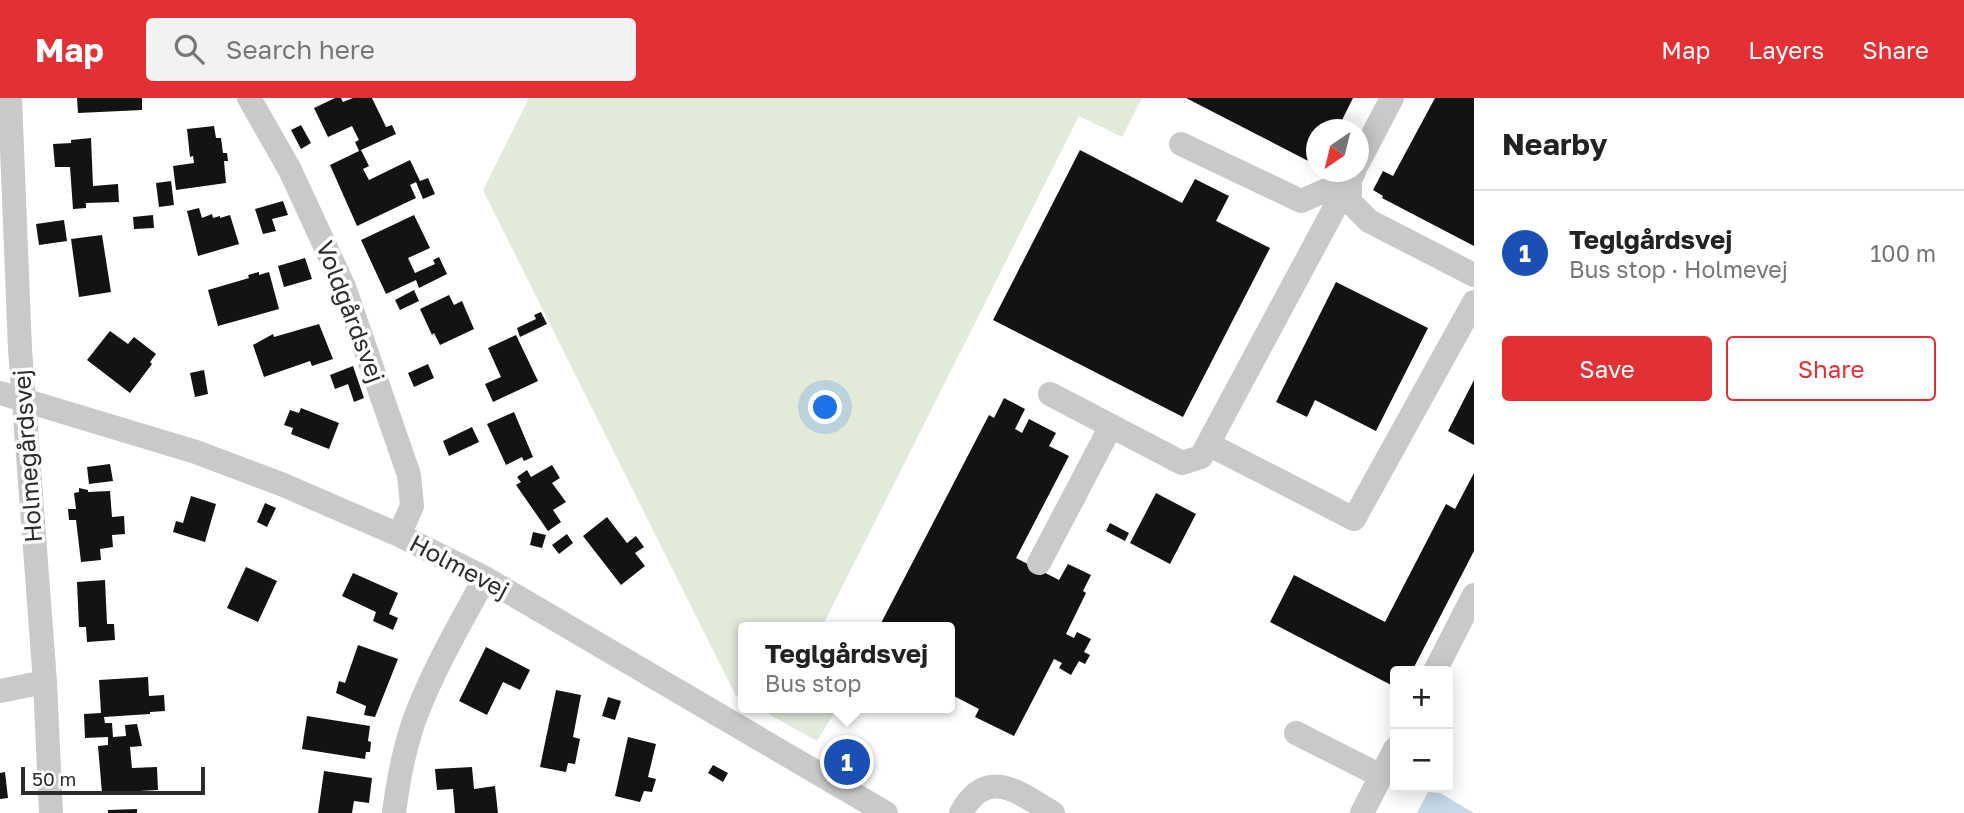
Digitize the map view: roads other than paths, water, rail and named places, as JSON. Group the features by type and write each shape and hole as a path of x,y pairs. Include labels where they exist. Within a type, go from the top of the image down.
{"street":[{"name":"Holmegårdsvej","path":"10,98 6,134 45,682 51,813"},
{"name":"Voldgårdsvej","path":"249,98 290,170 344,287 405,462 412,506 399,535"},
{"path":"1369,142 1392,98"},
{"path":"1181,144 1301,201 1335,182"},
{"path":"1050,394 1182,463 1201,457 1348,182"},
{"path":"1353,182 1350,202 1369,221 1474,275"},
{"path":"1208,444 1354,519 1474,302"},
{"name":"Holmevej","path":"0,393 216,459 306,494 399,535 485,578 886,813"},
{"path":"1039,562 1111,426"},
{"path":"394,813 399,776 415,719 442,657 485,578"},
{"path":"1438,666 1474,595"},
{"path":"0,691 45,682"},
{"path":"1296,733 1381,776"},
{"path":"1362,813 1390,759"},
{"path":"961,813 969,798 989,786 1013,790 1053,813"}],"water":[{"path":"1428,792 1440,793 1474,813 1417,813"}],"place":[{"name":"Teglgårdsvej","path":"847,762"}]}
